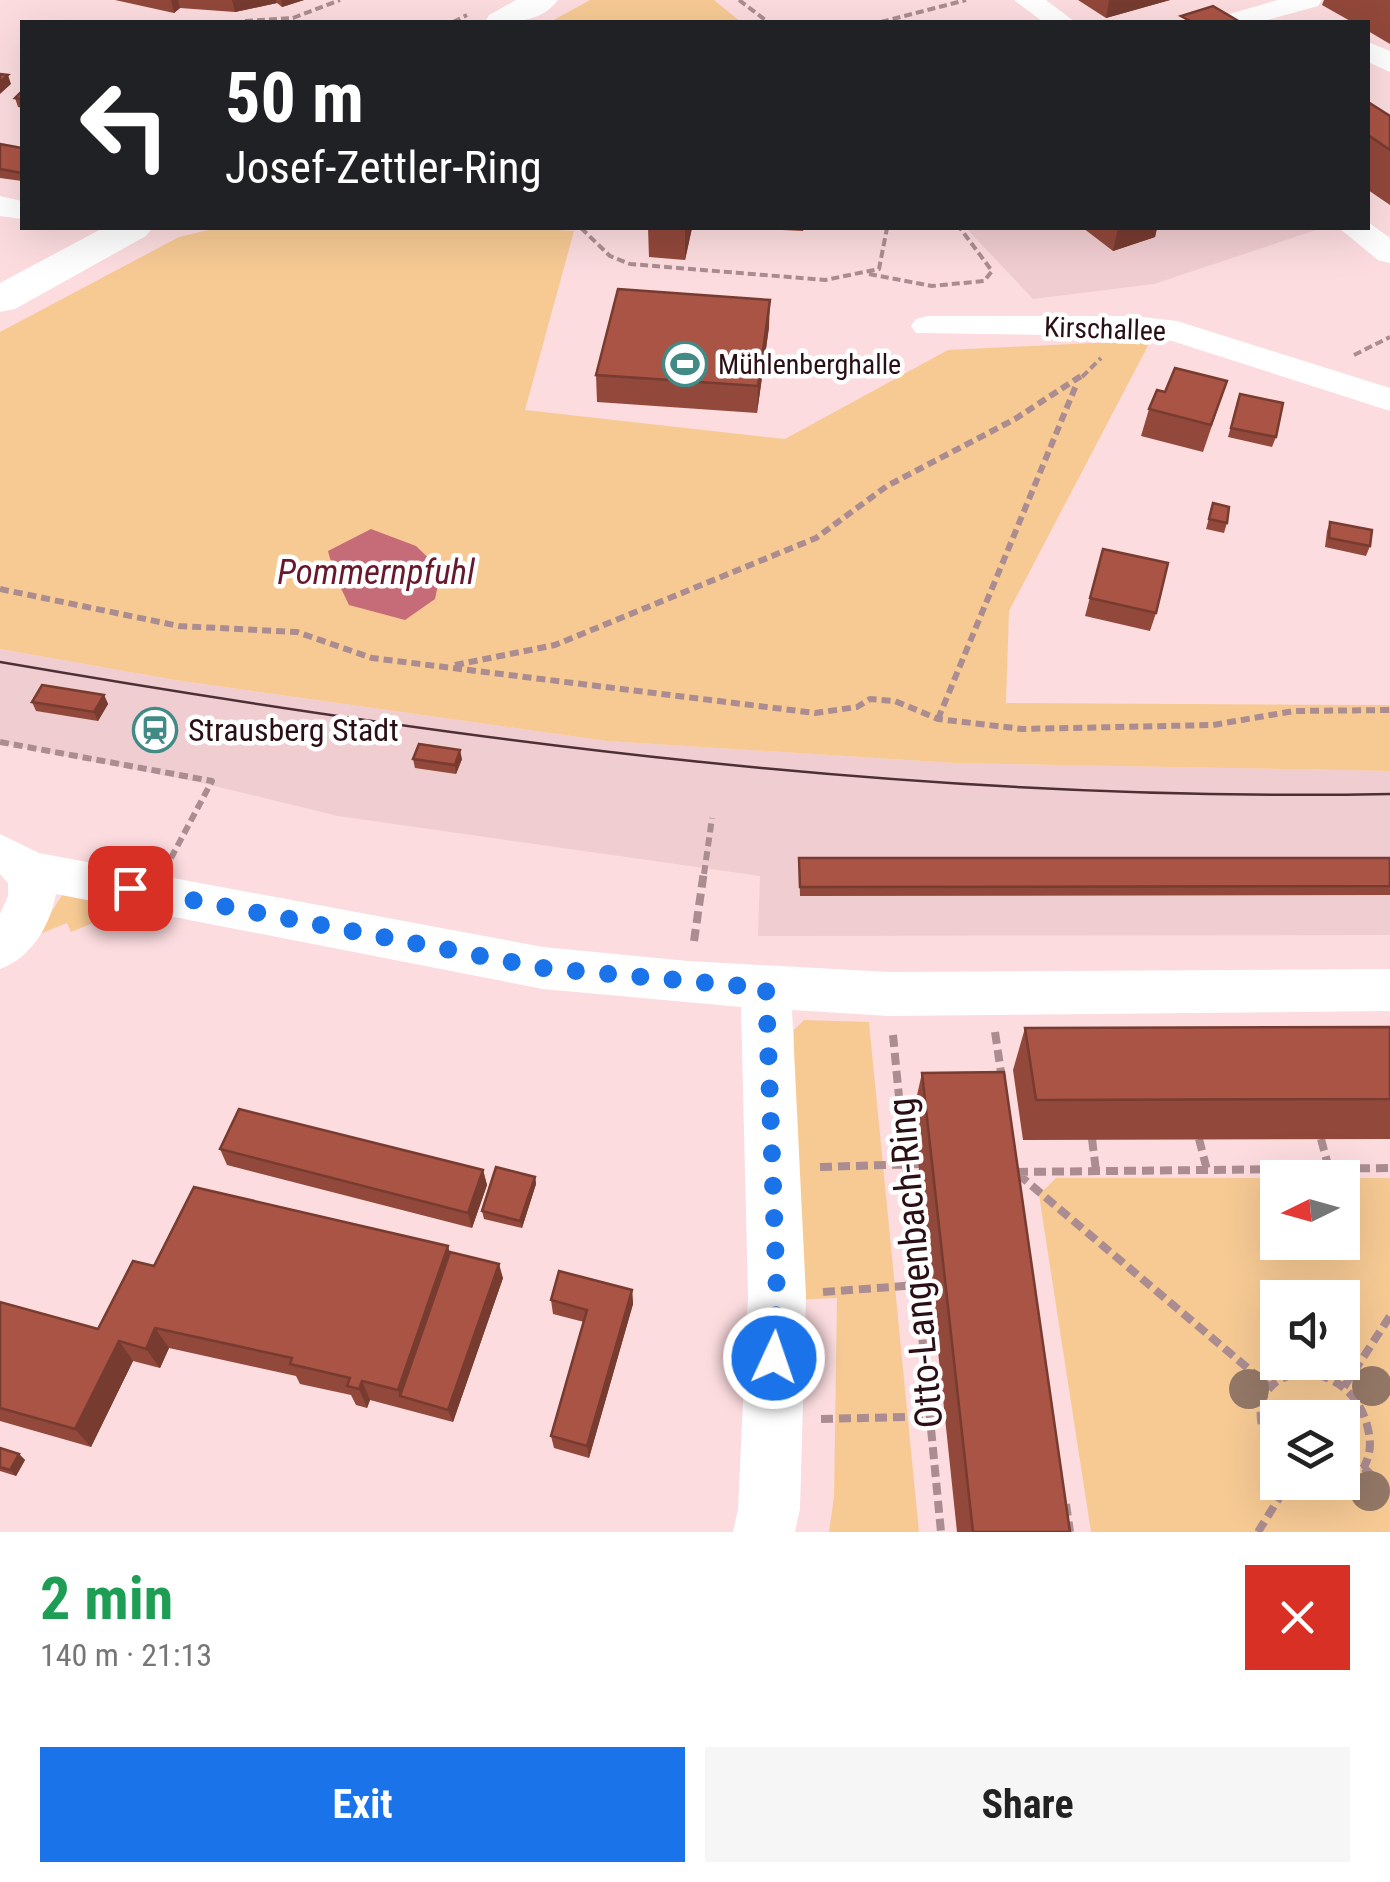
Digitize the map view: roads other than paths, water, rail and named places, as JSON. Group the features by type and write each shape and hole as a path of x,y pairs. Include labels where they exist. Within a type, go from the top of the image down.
{"main road":[{"path":"504,20 541,0"},
{"path":"0,300 116,230"}],"street":[{"path":"1028,0 1058,20"},
{"path":"1239,20 1299,2 1318,20"},
{"path":"1358,230 1390,253"},
{"name":"Kirschallee","path":"928,326 1134,326 1177,331 1390,400"},
{"path":"14,861 152,893 543,968 688,982 889,994 1390,990"},
{"path":"0,948 17,934 33,902 14,861"},
{"path":"764,1532 769,1509 777,1296 766,988"}],"water":[{"name":"Pommernpfuhl","path":"371,529 416,546 441,570 435,599 405,620 349,605 335,576 328,551"}],"tram line":[{"path":"0,662 345,717 692,761 1040,788 1390,794"}],"place":[{"name":"Mühlenberghalle","path":"685,364"},
{"name":"Strausberg Stadt","path":"155,730"}]}
